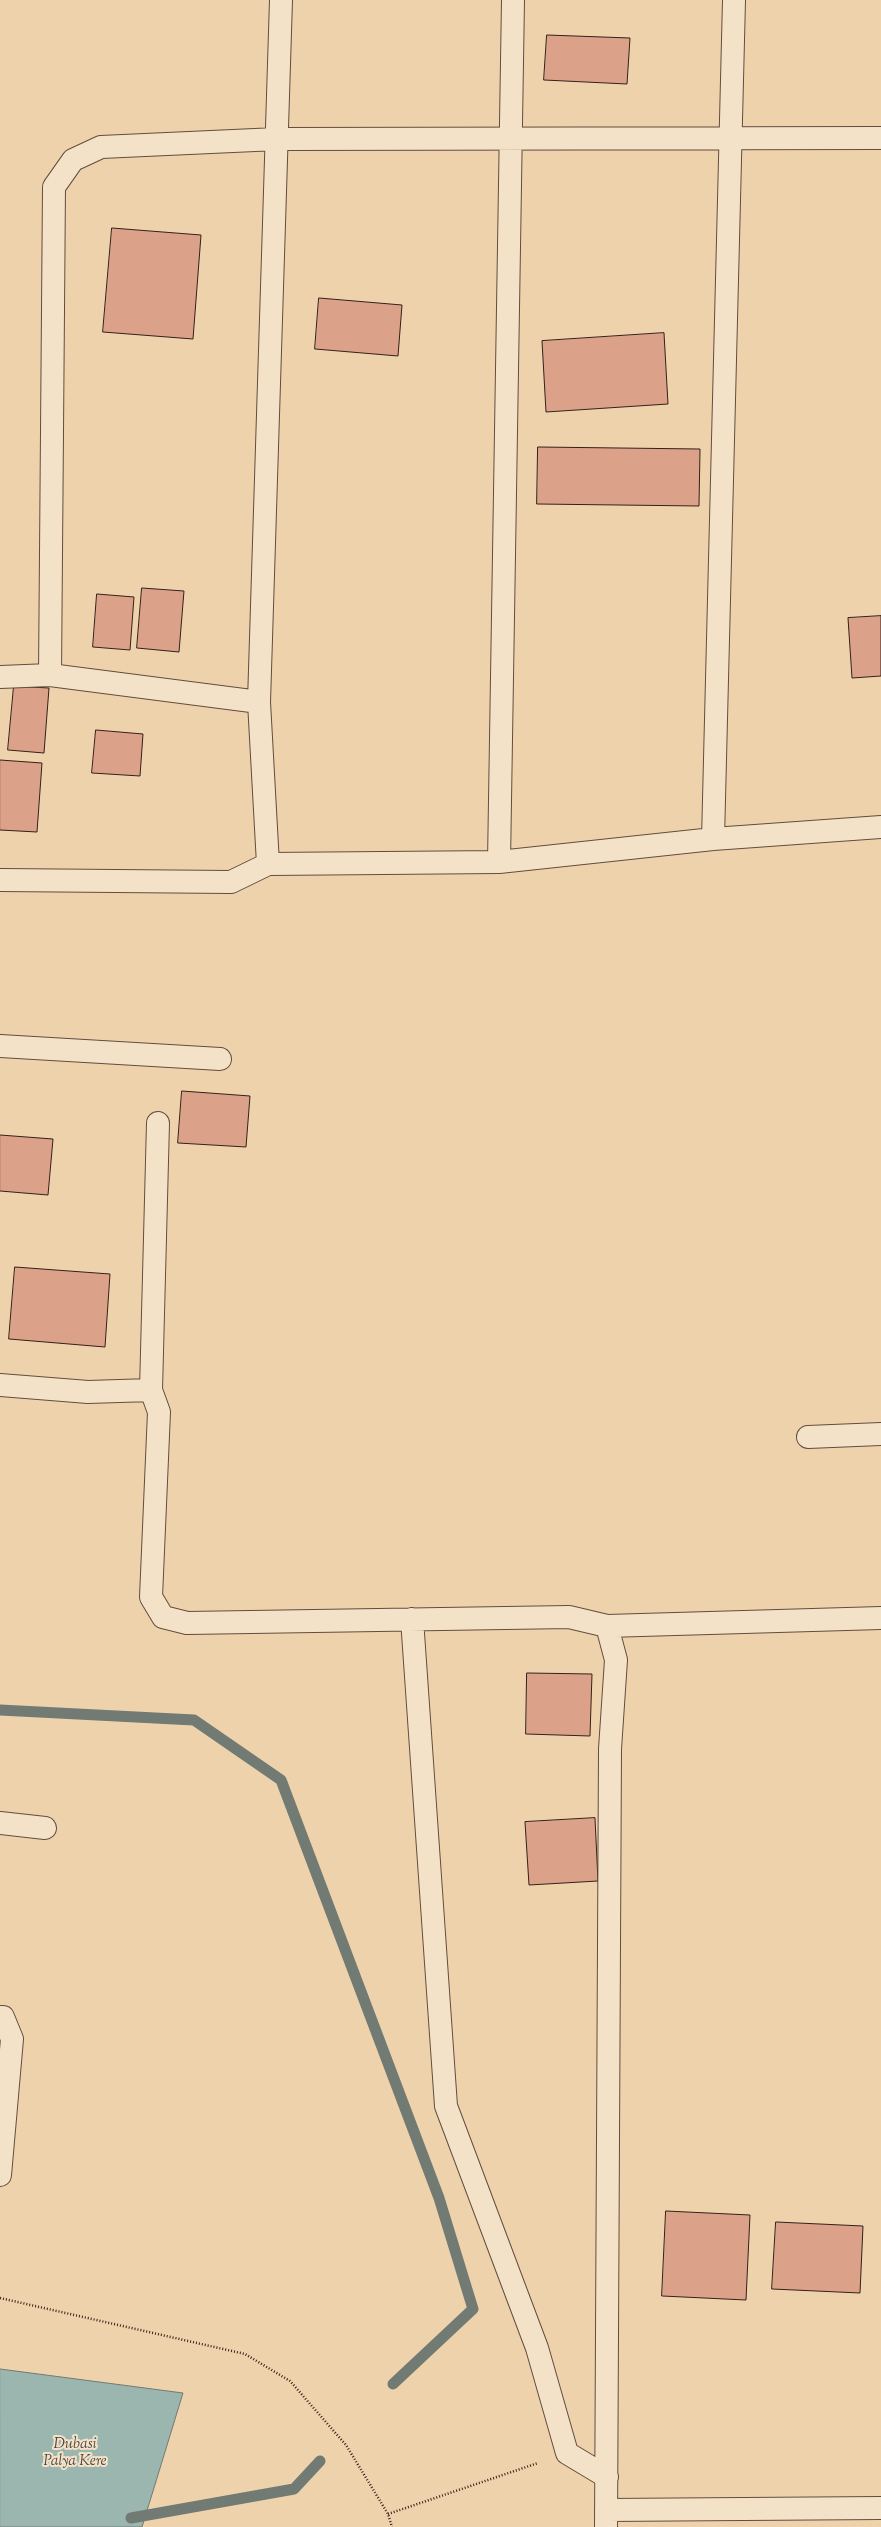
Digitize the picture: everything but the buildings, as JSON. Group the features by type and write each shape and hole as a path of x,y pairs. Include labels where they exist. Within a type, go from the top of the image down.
{"street":[{"path":"268,864 259,702 281,0"},
{"path":"499,862 513,0"},
{"path":"713,839 734,0"},
{"path":"50,675 54,187 73,160 101,147 277,139 881,138"},
{"path":"0,677 50,675 259,702"},
{"path":"0,880 231,882 268,864 499,862 713,839 881,827"},
{"path":"0,1046 220,1059"},
{"path":"158,1123 151,1390 159,1412 151,1597 163,1617 187,1623 569,1617 607,1626 881,1618"},
{"path":"0,1385 88,1392 151,1390"},
{"path":"808,1437 881,1434"},
{"path":"412,1619 446,2106 537,2348 567,2453 607,2477"},
{"path":"607,1626 616,1660 610,1749 606,2519 881,2508"},
{"path":"0,1823 45,1828"},
{"path":"0,2017 4,2018 12,2039 0,2175"}],"path":[{"path":"0,2298 245,2354 290,2381 346,2445 388,2514 392,2527"},
{"path":"388,2514 567,2453"}],"water":[{"name":"Dubasi Palya Kere","path":"0,2369 183,2393 142,2527 0,2527"}],"waterway":[{"path":"0,1710 194,1720 281,1780 439,2198 473,2309 393,2384"},
{"path":"131,2518 294,2489 320,2461"}]}
